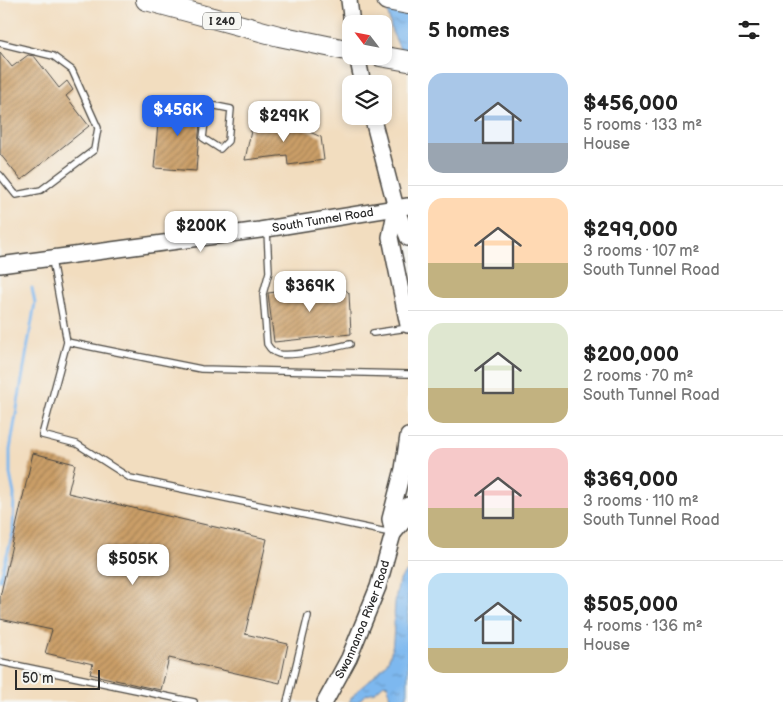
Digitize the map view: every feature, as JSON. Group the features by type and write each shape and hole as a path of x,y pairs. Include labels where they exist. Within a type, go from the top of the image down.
{"highway":[{"name":"I 240","path":"146,0 298,40 342,49"},
{"path":"387,0 408,4"},
{"path":"392,58 408,61"}],"main road":[{"path":"349,0 351,15"},
{"path":"375,125 402,207 408,238"},
{"path":"402,207 390,237 408,326"},
{"name":"South Tunnel Road","path":"0,265 267,229 402,207"},
{"name":"Swannanoa River Road","path":"393,534 390,519 400,484 408,436"},
{"name":"Swannanoa River Road","path":"325,702 360,632 378,587 393,534 403,522 408,505"}],"lane":[{"path":"0,43 53,56 72,70 98,128 94,150 41,190 16,195 0,175"},
{"path":"205,122 203,138 220,149 228,141 231,109 206,104 206,111"},
{"path":"267,229 269,272 263,294 267,344 270,350 279,354 321,350 350,344"},
{"path":"52,258 67,342 42,435 77,444 130,478 393,534"},
{"path":"373,333 408,326"},
{"path":"67,342 201,369 408,374"},
{"path":"287,702 308,616"},
{"path":"1,662 194,702"}],"water":[{"path":"385,0 408,0 408,66 392,32 392,15 388,15"},
{"path":"408,571 408,692 405,702 390,702 388,685 384,684 375,692 367,694 357,702 349,702 353,695 388,660 393,643 398,585"}],"building":[{"path":"0,52 12,67 28,55 34,56 59,88 67,81 73,90 66,96 89,126 21,180 0,154"},
{"path":"160,102 198,105 197,110 200,110 202,114 209,114 208,119 204,118 200,122 196,171 154,168"},
{"path":"285,121 321,137 324,160 288,165 287,155 245,160 252,126"},
{"path":"339,284 349,293 351,334 274,342 268,293"},
{"path":"33,453 75,464 68,493 267,539 245,634 288,644 280,683 169,658 161,690 141,686 90,674 93,664 45,653 52,630 0,619 0,597"}],"waterway":[{"path":"0,580 13,533 14,494 10,474 10,450 35,303 32,288"}]}
